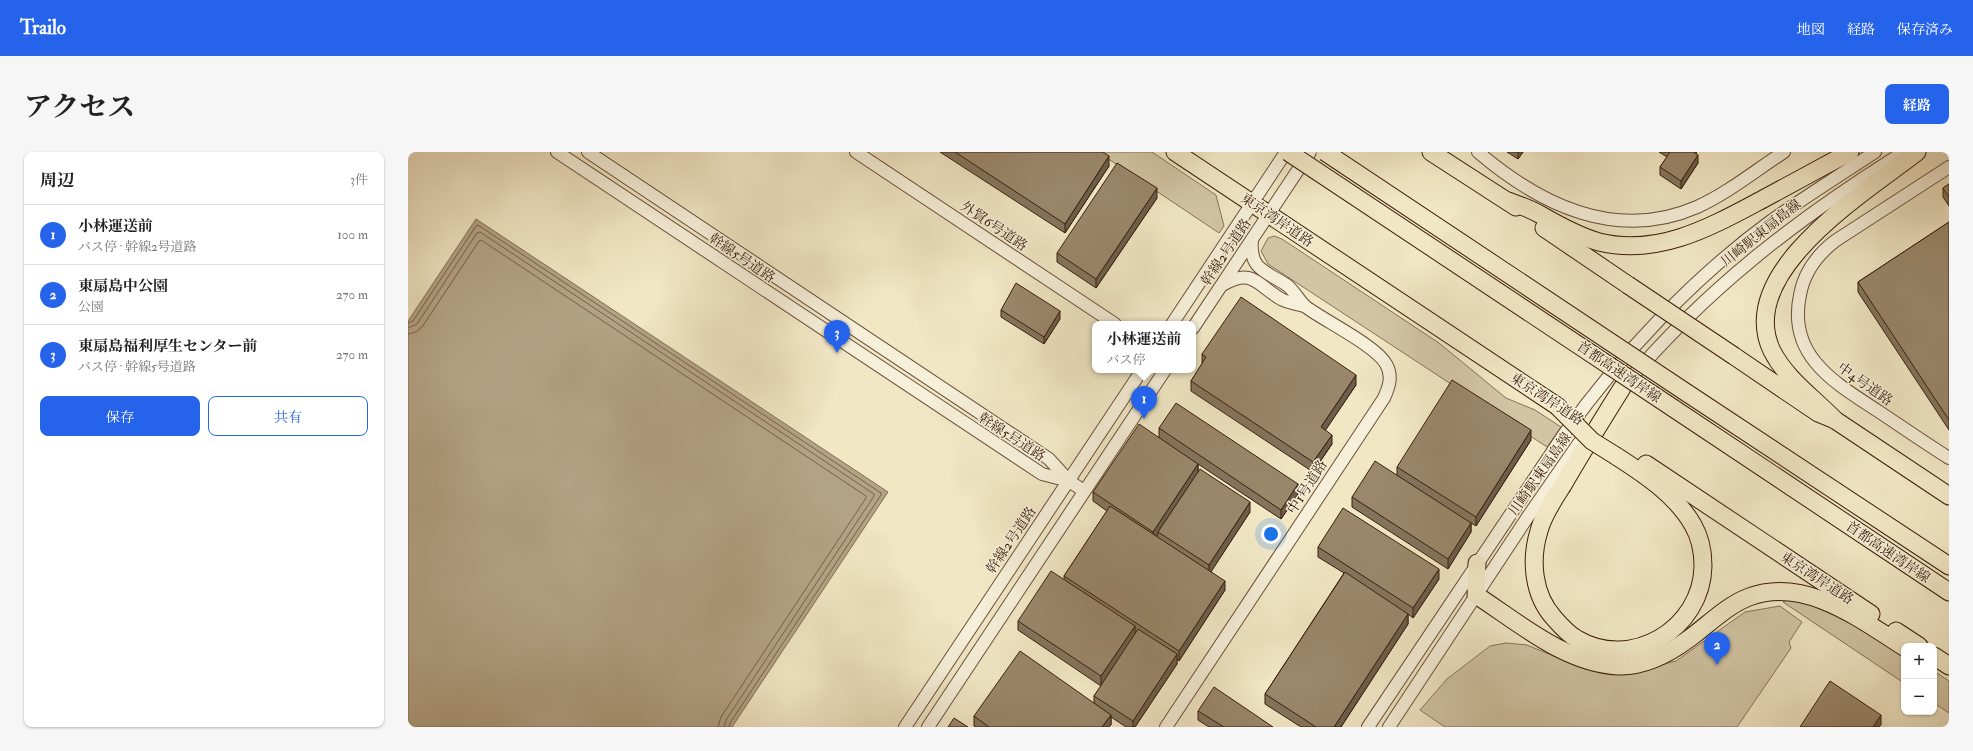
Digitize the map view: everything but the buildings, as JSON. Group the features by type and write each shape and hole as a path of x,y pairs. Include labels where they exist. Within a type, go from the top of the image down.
{"highway":[{"name":"東京湾岸道路","path":"1175,152 1557,406 1617,451 1914,643"},
{"name":"首都高速湾岸線","path":"1287,152 1949,592"},
{"name":"首都高速湾岸線","path":"1324,152 1949,566"},
{"path":"1431,152 1508,201 1628,285 1818,413 1835,420 1949,496"},
{"path":"1508,201 1579,235 1599,242 1633,245 1671,241 1701,230 1850,152"},
{"path":"1835,420 1822,406 1798,387 1777,360 1771,349 1766,328 1765,317 1768,300 1781,271 1805,243 1862,194 1918,152"},
{"path":"1617,451 1680,507 1695,530 1703,559 1702,581 1698,592 1682,621 1660,638 1632,649 1602,647 1577,639 1567,631 1550,614 1543,602 1538,592 1535,571 1536,545 1543,520 1622,388"},
{"path":"1477,563 1476,595 1546,641 1585,660 1618,666 1636,664 1667,653 1683,644 1734,605 1762,593 1776,591 1795,593 1829,603 1856,617 1901,645"},
{"path":"1937,658 1949,666"},
{"path":"1937,666 1949,672"}],"street":[{"name":"幹線5号道路","path":"557,152 1042,474 1069,481"},
{"name":"幹線5号道路","path":"588,152 1049,459 1069,481"},
{"name":"外貿6号道路","path":"856,152 1110,321"},
{"name":"幹線2号道路","path":"1174,321 1235,227 1287,152"},
{"name":"幹線2号道路","path":"1196,324 1310,152"},
{"path":"1478,152 1493,165 1528,188 1563,207 1597,217 1628,221 1671,216 1697,206 1723,192 1784,152"},
{"name":"川崎駅東扇島線","path":"1368,727 1588,400 1641,340 1697,284 1753,236 1875,152"},
{"name":"川崎駅東扇島線","path":"1389,727 1557,475 1622,388 1676,328 1751,259 1819,206 1904,152"},
{"name":"中4号道路","path":"1949,167 1835,241 1821,253 1805,278 1800,292 1798,310 1802,340 1809,354 1825,374 1949,458"},
{"name":"中1号道路","path":"1252,240 1251,251 1255,263 1290,287 1305,306"},
{"name":"中1号道路","path":"1166,727 1388,389 1390,375 1386,363 1380,355 1305,306 1283,300 1247,277 1236,278 1222,285"},
{"name":"幹線2号道路","path":"906,727 1140,373"},
{"path":"928,727 1163,373"},
{"path":"1069,481 1084,491"}],"shaded area":[{"path":"1098,152 1152,152 1216,195 1224,226 1219,233"},
{"path":"1274,236 1282,239 1439,343 1506,398 1535,410 1561,427 1547,447 1268,264 1261,251 1268,238"},
{"path":"1797,596 1821,603 1901,649 1901,681 1783,602"},
{"path":"1780,606 1802,622 1789,642 1791,648 1737,727 1445,727 1420,710 1447,679 1490,646 1506,643 1527,645 1585,669 1627,673 1676,661 1745,612"},
{"path":"1937,673 1949,681 1949,713 1937,705"}],"water":[{"path":"476,219 888,492 732,727 408,727 408,321"}],"place":[{"name":"東扇島福利厚生センター前","path":"837,353"},
{"name":"小林運送前","path":"1144,419"},
{"name":"東扇島中公園","path":"1717,665"}]}
